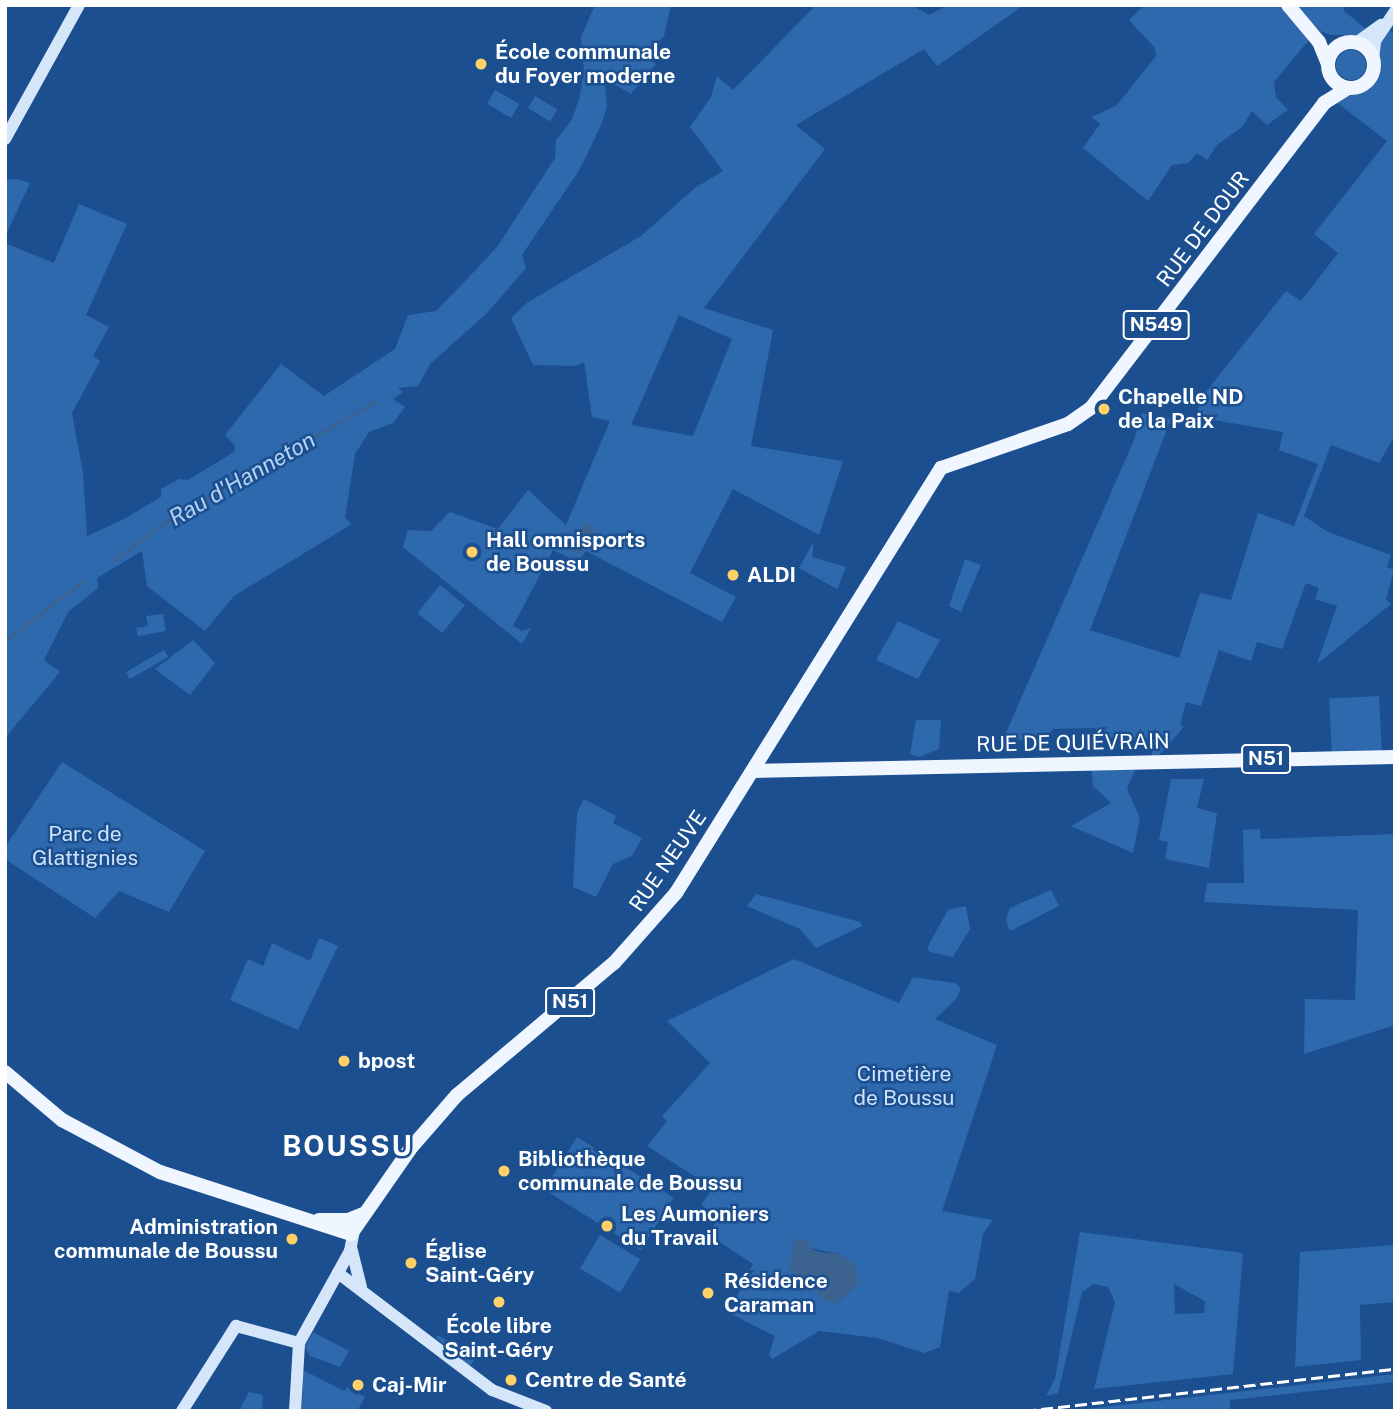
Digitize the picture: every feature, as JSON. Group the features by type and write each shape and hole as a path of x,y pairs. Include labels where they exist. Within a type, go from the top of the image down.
{"main road":[{"path":"1288,5 1304,22 1329,40 1352,43 1368,50 1373,61 1367,82 1348,88 1329,69 1304,22"},
{"path":"1329,69 1332,52 1352,43"},
{"name":"RUE DE DOUR","path":"1324,103 1329,69"},
{"name":"RUE DE DOUR","path":"935,475 947,463 1068,424 1091,408 1324,103 1348,88"},
{"name":"RUE NEUVE","path":"348,1233 365,1214 410,1149 465,1086 561,1010 635,943 676,893 935,475"},
{"name":"RUE DE QUIÉVRAIN","path":"753,771 1137,765 1395,757"},
{"name":"N51","path":"1137,765 1204,768 1395,764"},
{"name":"N51","path":"5,1072 52,1113 115,1151 186,1183 348,1233"}],"street":[{"path":"5,139 79,5"},
{"path":"1352,43 1392,15"},
{"path":"1373,61 1376,41 1392,15"},
{"path":"295,1411 299,1343 338,1273 348,1233"},
{"path":"348,1233 361,1287"},
{"path":"338,1273 361,1287 492,1390 546,1411"},
{"path":"182,1411 236,1326 299,1343"}],"green space":[{"path":"595,5 671,5 664,36 646,56 656,64 631,94 609,81 605,85 607,108 601,125 580,169 522,255 526,268 486,314 430,364 418,386 398,388 403,392 393,399 405,407 393,423 369,432 355,454 345,518 352,524 234,596 205,631 147,586 142,551 97,578 98,588 68,612 44,660 60,672 5,738 5,243 54,263 79,204 127,224 86,315 109,327 93,356 100,361 72,413 83,473 87,536 124,519 161,497 161,489 179,479 188,480 234,452 235,446 225,435 281,364 324,396 395,349 408,315 436,311 470,276 497,247 555,158 556,140 571,121 579,100 584,71 581,37"},
{"path":"816,5 911,5 929,15 948,5 1024,5 937,66 924,49 796,125 825,149 704,308 773,330 751,446 843,461 819,535 733,489 690,573 736,597 722,622 586,551 578,562 553,550 513,626 522,631 531,628 522,644 403,547 408,530 431,531 450,512 498,529 528,490 566,525 610,421 592,417 584,362 575,366 533,365 511,318 528,302 641,236 695,188 723,171 690,127 711,97 717,76 733,90","holes":["679,315 732,339 693,436 631,425"]},
{"path":"1145,5 1279,5 1309,40 1274,82 1276,97 1288,110 1267,125 1252,111 1242,127 1217,145 1207,160 1197,153 1188,163 1172,165 1148,201 1083,148 1100,124 1092,117 1117,105 1156,56 1155,48 1129,20"},
{"path":"1294,5 1346,5 1343,10 1367,30 1358,35 1331,35 1320,31"},
{"path":"1385,26 1395,35 1395,435 1379,463 1331,445 1304,516 1328,532 1391,555 1387,567 1394,570 1386,599 1391,604 1317,664 1337,606 1315,599 1319,588 1306,583 1282,649 1257,642 1251,661 1219,650 1201,706 1186,702 1180,725 1184,727 1152,763 1152,739 1100,737 1095,728 1053,729 1048,738 1002,742 1134,440 1141,413 1171,419 1090,630 1179,658 1200,593 1231,600 1258,513 1294,526 1318,464 1279,450 1283,432 1196,417 1201,398 1286,291 1301,301 1338,253 1314,234 1387,141 1331,98 1367,82 1373,69 1373,49"},
{"path":"1351,50 1362,54 1366,65 1362,76 1351,80 1340,76 1336,65 1340,54"},
{"path":"495,90 519,104 511,118 487,104"},
{"path":"535,96 557,109 550,121 528,108"},
{"path":"18,179 30,183 5,237 5,180"},
{"path":"814,541 812,557 846,567 837,589 799,568"},
{"path":"965,559 981,565 961,612 949,606"},
{"path":"440,585 465,605 442,633 417,613"},
{"path":"163,614 166,631 138,636 136,628 148,626 146,616"},
{"path":"898,621 940,640 918,679 876,660"},
{"path":"193,640 215,663 190,695 155,669"},
{"path":"164,650 168,657 130,679 126,672"},
{"path":"1379,696 1382,757 1332,760 1329,699"},
{"path":"916,720 941,720 939,749 919,757 910,754"},
{"name":"Parc de Glattignies","path":"62,762 205,851 169,912 119,891 95,918 5,859 5,847"},
{"path":"1137,765 1127,789 1140,818 1133,853 1071,826 1111,803 1093,786 1091,766"},
{"path":"1171,779 1204,779 1197,808 1217,813 1209,868 1165,859 1168,842 1159,840"},
{"path":"584,799 616,816 613,823 642,838 632,856 613,864 596,897 573,887 577,813"},
{"path":"1260,829 1261,839 1395,834 1395,1025 1304,1054 1305,999 1355,1000 1358,910 1204,902 1207,883 1244,883 1243,830"},
{"path":"1051,890 1059,906 1010,931 1006,920 1010,908"},
{"path":"756,894 860,922 862,926 816,948 800,929 747,906"},
{"path":"966,906 970,929 953,957 930,952 927,948 948,910"},
{"path":"319,938 338,946 298,1030 230,1000 248,959 263,966 272,943 310,961"},
{"name":"Cimetière de Boussu","path":"794,959 899,1003 913,977 955,983 961,988 957,998 935,1019 997,1045 942,1211 993,1220 983,1234 975,1279 959,1293 949,1291 940,1347 924,1353 878,1338 819,1331 772,1359 769,1355 775,1336 729,1313 753,1264 709,1235 719,1216 701,1205 713,1188 647,1146 667,1121 662,1116 710,1063 667,1021","holes":["809,1248 840,1254 858,1283 838,1303 805,1279"]},
{"path":"577,1137 674,1197 641,1250 544,1190"},
{"path":"1080,1232 1243,1253 1233,1374 1094,1389 1115,1302 1108,1287 1094,1284 1082,1292 1058,1393 1046,1396 1055,1379","holes":["1174,1284 1205,1301 1204,1313 1175,1314"]},
{"path":"600,1235 640,1259 620,1293 580,1268"},
{"path":"1395,1245 1395,1302 1360,1305 1361,1360 1295,1367 1300,1252"},
{"path":"313,1332 349,1351 340,1367 310,1356 305,1347"},
{"path":"438,1335 475,1359 470,1366 436,1338"},
{"path":"303,1370 344,1391 347,1387 365,1397 357,1411 302,1411"},
{"path":"1395,1374 1395,1382 1230,1400 1230,1411 1068,1411"},
{"path":"249,1392 263,1395 262,1411 239,1411"}],"shaded area":[{"path":"585,523 595,530 580,555 567,548"},
{"path":"795,1238 809,1241 809,1248 819,1252 840,1254 855,1265 858,1283 838,1303 825,1301 789,1268"}],"waterway":[{"name":"Rau d'Hanneton","path":"113,561 168,520 375,402"},
{"name":"Rau d'Hanneton","path":"5,641 83,581"}],"railway":[{"path":"1024,1411 1395,1369"}],"place":[{"name":"École communale du Foyer moderne","path":"481,64"},
{"name":"Chapelle ND de la Paix","path":"1104,409"},
{"name":"Hall omnisports de Boussu","path":"472,552"},
{"name":"ALDI","path":"733,575"},
{"name":"bpost","path":"344,1061"},
{"name":"Bibliothèque communale de Boussu","path":"504,1171"},
{"name":"Les Aumoniers du Travail","path":"607,1226"},
{"name":"Administration communale de Boussu","path":"292,1239"},
{"name":"Église Saint-Géry","path":"411,1263"},
{"name":"Résidence Caraman","path":"708,1293"},
{"name":"École libre Saint-Géry","path":"499,1302"},
{"name":"Centre de Santé","path":"511,1380"},
{"name":"Caj-Mir","path":"358,1385"}],"district":[{"name":"BOUSSU","path":"348,1146"}]}
